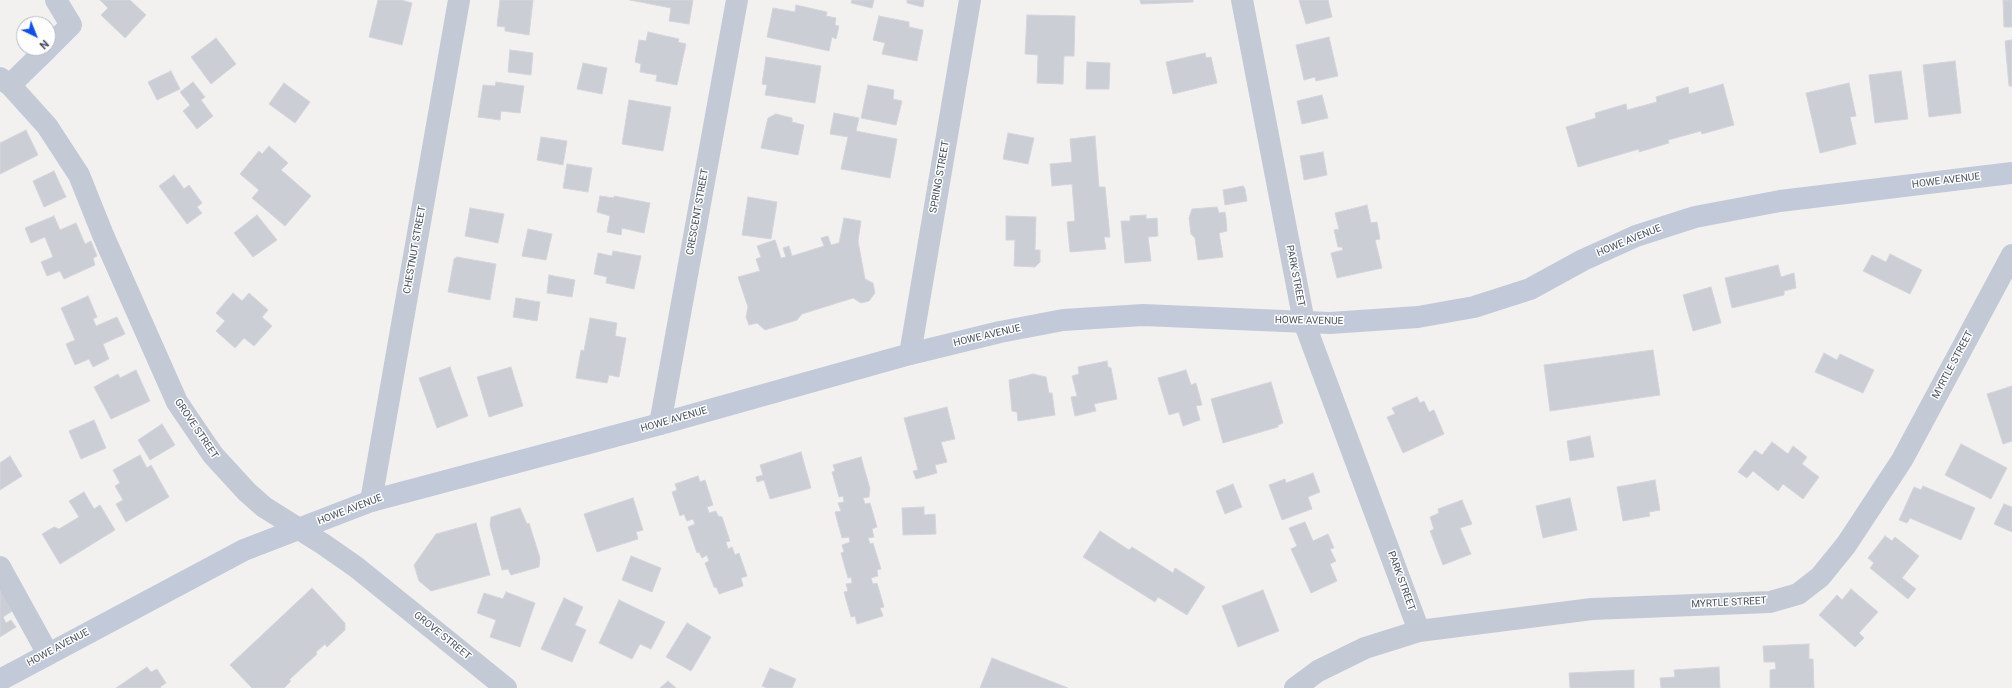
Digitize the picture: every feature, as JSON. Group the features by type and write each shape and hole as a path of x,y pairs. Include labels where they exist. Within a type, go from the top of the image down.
{"main road":[{"name":"HOWE AVENUE","path":"0,680 244,550 371,501 660,424 910,354 1000,332 1063,320 1143,315 1304,322 1375,321 1418,317 1474,307 1530,289 1583,260 1636,236 1695,217 1780,201 2012,173"}],"street":[{"path":"56,0 71,25 56,40"},
{"name":"CHESTNUT STREET","path":"371,501 459,0"},
{"name":"CRESCENT STREET","path":"660,424 737,0"},
{"name":"SPRING STREET","path":"910,354 970,0"},
{"name":"PARK STREET","path":"1242,0 1304,322 1419,630"},
{"path":"5,82 38,56"},
{"name":"GROVE STREET","path":"5,82 47,126 79,175 103,235 177,402 213,456 247,492 264,507 300,529 356,567 506,688"},
{"name":"MYRTLE STREET","path":"1295,688 1318,671 1365,648 1419,630 1592,609 1770,602 1798,594 1820,577 1846,544 1902,460 2012,255"},
{"path":"0,567 48,654"}],"building":[{"path":"100,0 130,0 146,15 125,38 101,15 108,8"},
{"path":"378,0 401,0 412,3 402,45 369,37"},
{"path":"500,0 533,0 529,35 505,31 505,27 497,26"},
{"path":"630,0 693,0 689,24 669,21 671,8"},
{"path":"852,0 874,0 872,8 851,3"},
{"path":"907,0 924,0 923,7 907,3"},
{"path":"1140,0 1193,0 1193,2 1141,4"},
{"path":"1299,0 1328,0 1332,17 1306,24"},
{"path":"2003,0 2012,0 2012,27 2004,27"},
{"path":"796,5 827,12 826,16 836,18 835,25 839,26 836,39 832,37 829,51 767,37 773,8 795,12"},
{"path":"1027,15 1075,16 1074,56 1064,56 1063,84 1037,83 1038,55 1025,54"},
{"path":"879,16 909,22 909,27 923,30 917,61 882,54 885,43 873,40"},
{"path":"648,32 679,39 678,42 686,44 677,85 656,81 657,75 640,72 641,64 635,62 639,40 646,41"},
{"path":"1329,37 1338,76 1316,81 1315,77 1304,80 1296,45"},
{"path":"216,38 236,64 211,84 191,57"},
{"path":"2012,40 2012,86 2009,86 2005,41"},
{"path":"510,50 533,53 531,75 508,72"},
{"path":"1205,53 1206,58 1211,57 1217,83 1173,94 1166,62"},
{"path":"766,57 821,66 815,103 765,95 767,85 762,84"},
{"path":"1955,61 1961,113 1929,117 1923,65"},
{"path":"1087,62 1110,63 1109,89 1086,89"},
{"path":"583,63 607,68 602,94 577,89"},
{"path":"171,71 180,89 157,100 148,82"},
{"path":"1901,71 1908,119 1875,123 1869,75"},
{"path":"193,82 205,97 201,100 213,116 197,129 183,111 190,105 180,92"},
{"path":"496,82 524,86 520,113 501,111 500,120 478,117 483,85 495,86"},
{"path":"284,83 310,102 295,123 269,104"},
{"path":"1849,83 1856,116 1850,117 1856,144 1820,153 1806,93"},
{"path":"1723,84 1734,125 1702,134 1701,131 1668,140 1669,143 1639,152 1639,149 1578,167 1566,127 1596,118 1595,113 1626,104 1627,110 1657,102 1656,97 1688,87 1689,94"},
{"path":"868,85 894,90 893,99 902,101 896,125 861,118"},
{"path":"1322,95 1328,118 1302,124 1297,101"},
{"path":"629,100 671,107 663,151 622,144"},
{"path":"834,113 859,118 856,131 897,139 890,178 841,169 848,137 830,134"},
{"path":"776,114 792,118 792,122 804,125 798,155 761,148 768,118"},
{"path":"26,130 38,155 0,174 0,143"},
{"path":"1008,133 1034,138 1028,164 1003,159"},
{"path":"1095,136 1099,187 1105,187 1110,237 1104,237 1106,249 1070,252 1067,222 1075,221 1072,184 1052,186 1050,164 1072,162 1070,139"},
{"path":"541,137 567,141 563,165 537,160"},
{"path":"269,146 288,163 281,170 311,196 285,226 252,198 259,190 240,174 259,151 262,154"},
{"path":"1323,152 1327,175 1304,180 1300,156"},
{"path":"567,164 592,168 588,192 563,188"},
{"path":"54,171 66,197 44,207 33,181"},
{"path":"174,175 184,189 189,185 202,203 197,207 202,213 187,224 159,186"},
{"path":"1243,186 1247,201 1225,205 1223,190"},
{"path":"600,196 614,198 614,196 650,203 644,233 622,228 621,235 607,232 610,216 597,212"},
{"path":"748,197 777,202 771,239 742,235"},
{"path":"1367,205 1371,223 1377,222 1380,239 1375,240 1382,268 1337,278 1331,253 1343,250 1342,247 1338,247 1334,230 1339,229 1335,213"},
{"path":"1217,207 1219,213 1225,212 1226,218 1227,231 1219,233 1223,257 1198,260 1195,238 1191,234 1189,218 1192,209"},
{"path":"470,208 504,214 498,243 465,236"},
{"path":"257,215 277,240 253,257 234,233"},
{"path":"1146,215 1146,219 1157,218 1158,236 1148,237 1151,261 1125,263 1121,221 1130,221 1130,216"},
{"path":"54,216 60,230 76,223 85,244 91,241 97,256 93,258 95,265 64,279 60,271 47,276 41,262 53,257 45,237 31,243 25,228"},
{"path":"1006,216 1036,217 1035,250 1040,250 1040,262 1035,267 1014,266 1015,240 1006,240"},
{"path":"844,218 861,221 858,241 865,279 873,283 875,293 869,301 861,303 853,298 802,314 797,320 765,330 757,323 749,325 746,317 748,307 738,277 760,271 756,259 761,257 757,246 775,240 781,258 786,257 783,248 789,246 792,256 824,246 821,238 828,236 831,245 839,243"},
{"path":"528,229 552,234 546,260 522,256"},
{"path":"613,251 641,256 634,289 606,283 607,277 594,274 598,253 612,256"},
{"path":"1890,254 1922,270 1910,294 1863,271 1872,255 1886,262"},
{"path":"457,257 496,264 490,300 448,292 454,259"},
{"path":"1778,265 1781,277 1794,273 1796,288 1784,291 1784,295 1732,308 1725,278"},
{"path":"549,275 575,280 572,297 547,293"},
{"path":"1711,287 1721,323 1693,331 1683,295"},
{"path":"233,293 242,301 249,293 268,310 262,317 272,326 254,346 244,338 235,348 216,331 225,321 216,313"},
{"path":"88,296 97,317 93,319 96,326 117,317 125,334 103,344 109,359 93,367 89,359 75,365 66,344 75,340 61,308"},
{"path":"516,298 540,302 537,321 513,317"},
{"path":"590,318 617,323 615,336 626,338 619,377 609,375 607,383 576,378 581,350 584,351"},
{"path":"1653,350 1660,395 1550,411 1544,365"},
{"path":"1824,353 1837,360 1840,354 1874,370 1863,393 1815,372"},
{"path":"1107,361 1108,367 1111,368 1117,399 1094,404 1096,411 1075,416 1071,397 1077,396 1072,376 1079,374 1078,367"},
{"path":"450,367 468,416 437,428 419,378"},
{"path":"511,367 523,406 489,417 477,377"},
{"path":"136,370 150,401 111,419 94,387 118,374 120,378"},
{"path":"1186,370 1191,385 1196,383 1202,405 1196,406 1200,420 1183,426 1179,412 1169,415 1158,378"},
{"path":"1033,374 1046,377 1049,393 1052,393 1055,415 1018,421 1017,412 1012,411 1009,380"},
{"path":"1271,382 1283,423 1278,425 1278,427 1223,443 1211,399"},
{"path":"2012,386 2012,441 2003,444 1987,394"},
{"path":"1417,397 1420,403 1424,401 1429,412 1434,410 1444,434 1403,453 1387,417 1395,414 1392,408"},
{"path":"947,407 955,439 941,442 947,462 935,465 937,473 916,479 913,471 918,470 904,418"},
{"path":"94,420 106,448 81,459 69,431"},
{"path":"162,424 175,445 150,460 138,440"},
{"path":"1590,436 1594,457 1570,461 1567,441"},
{"path":"1772,442 1788,454 1793,446 1807,457 1802,464 1819,477 1803,499 1783,484 1778,491 1753,471 1747,478 1738,472 1755,450 1762,455"},
{"path":"1961,444 2007,468 1991,499 1945,475"},
{"path":"801,452 811,488 770,499 764,480 757,482 756,477 763,475 760,465"},
{"path":"140,455 147,468 151,465 169,497 126,522 116,504 123,500 115,486 120,483 113,470"},
{"path":"10,456 22,476 0,490 0,463"},
{"path":"861,457 870,489 869,497 863,498 865,504 870,503 877,527 872,529 874,537 868,538 870,544 873,543 881,569 877,570 878,576 871,578 873,584 877,583 884,607 880,608 883,616 857,624 855,616 851,617 844,592 848,591 846,584 852,583 851,577 848,578 841,553 844,552 842,545 850,542 849,537 842,538 835,512 841,511 838,503 844,502 843,496 839,497 832,472 835,471 833,465"},
{"path":"1313,473 1320,492 1308,497 1312,509 1282,520 1269,485 1285,479 1286,483"},
{"path":"698,476 700,482 705,480 713,505 707,507 709,513 716,511 718,516 722,517 730,541 726,542 728,549 732,547 735,555 739,553 747,576 741,578 743,586 719,594 717,588 714,587 705,563 709,561 707,555 702,558 699,552 697,553 688,527 695,524 693,519 687,521 684,514 680,516 672,492 677,490 675,484"},
{"path":"1655,480 1660,510 1649,512 1650,516 1623,521 1617,487"},
{"path":"1233,484 1242,507 1225,514 1216,491"},
{"path":"1923,486 1975,508 1961,540 1910,518 1907,523 1899,520 1914,487 1921,490"},
{"path":"84,492 94,509 100,505 115,530 60,564 42,534 54,527 59,529 79,517 69,501"},
{"path":"633,498 643,530 636,532 638,539 597,552 584,514"},
{"path":"1570,498 1577,530 1543,538 1536,506"},
{"path":"1462,500 1472,524 1460,528 1471,554 1443,565 1430,531 1434,529 1430,517 1439,513 1438,509"},
{"path":"2004,504 2012,507 2012,532 1994,524"},
{"path":"924,507 924,515 935,514 936,534 903,535 902,508"},
{"path":"520,508 527,524 529,523 540,558 539,567 511,575 508,569 502,570 490,525 491,517"},
{"path":"1305,522 1313,541 1328,534 1334,548 1330,549 1336,561 1330,564 1337,581 1311,593 1291,549 1297,546 1289,528"},
{"path":"476,523 490,575 431,591 419,581 414,565 436,534"},
{"path":"1100,531 1129,550 1132,547 1173,573 1175,568 1205,587 1187,615 1158,597 1155,602 1083,557"},
{"path":"1885,536 1892,541 1895,537 1919,556 1902,578 1916,589 1908,599 1870,568 1874,563 1868,558"},
{"path":"631,556 661,568 652,592 622,580"},
{"path":"0,588 14,610 3,617 6,623 11,620 16,627 0,637"},
{"path":"312,588 345,623 345,630 327,647 325,644 316,652 317,654 289,680 291,681 284,688 252,688 230,665"},
{"path":"1851,589 1878,612 1859,633 1864,638 1855,647 1819,615 1837,595 1842,600"},
{"path":"1263,590 1279,631 1238,647 1222,606"},
{"path":"506,592 535,603 520,647 490,637 496,620 477,613 484,593 503,599"},
{"path":"564,598 583,607 575,625 586,630 572,662 541,649"},
{"path":"619,600 665,622 651,649 640,644 632,659 599,643"},
{"path":"687,623 711,637 691,671 666,657"},
{"path":"1809,644 1809,659 1813,659 1814,688 1770,688 1770,670 1776,669 1775,662 1764,662 1763,646"},
{"path":"992,658 1068,688 980,688"},
{"path":"147,667 151,672 157,669 166,683 160,687 161,688 116,688"},
{"path":"1719,667 1720,688 1661,688 1660,678 1675,677 1674,670"},
{"path":"770,668 796,679 792,688 767,688 762,686"},
{"path":"1634,670 1634,688 1570,688 1569,673"},
{"path":"668,681 676,688 660,688"}]}
